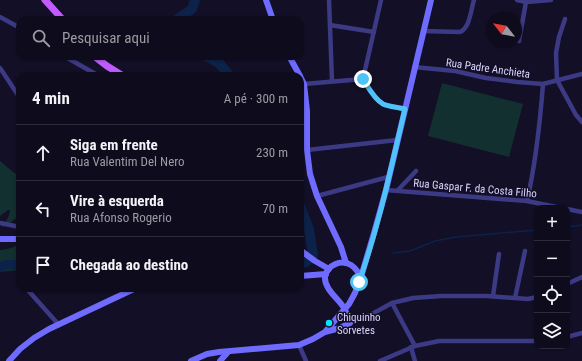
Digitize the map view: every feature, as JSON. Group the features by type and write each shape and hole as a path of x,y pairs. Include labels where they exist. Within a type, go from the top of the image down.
{"main road":[{"path":"45,0 59,16"},
{"path":"266,0 272,16"},
{"path":"326,332 352,300 361,277 386,190 430,0"},
{"path":"99,60 115,72"},
{"path":"291,60 298,72"},
{"path":"304,84 307,111 307,150 310,174 317,196 342,247 346,263"},
{"path":"0,239 16,239"},
{"path":"304,253 327,272"},
{"path":"191,361 207,354 219,352 299,345 326,332 340,328 350,323 345,309 328,289 325,282 327,272 334,265 346,263 352,265 361,277"},
{"path":"304,275 327,272"},
{"path":"9,361 20,349 49,329 128,292"},
{"path":"220,361 228,352"}],"street":[{"path":"329,0 332,81"},
{"path":"381,0 363,79 374,96 381,103 384,105 405,109"},
{"path":"423,31 460,32 465,29 474,0"},
{"path":"519,0 526,2 551,0"},
{"path":"522,24 526,2"},
{"path":"0,17 16,26"},
{"path":"565,19 556,53 557,80 576,115 582,122"},
{"path":"330,25 374,32"},
{"path":"71,60 92,72"},
{"path":"0,68 16,92"},
{"name":"Rua Padre Anchieta","path":"414,68 455,72 517,82 543,84 582,74"},
{"path":"304,84 363,79"},
{"path":"528,201 535,160 543,84"},
{"path":"307,150 398,140"},
{"path":"398,190 416,171"},
{"path":"317,196 388,177"},
{"name":"Rua Gaspar F. da Costa Filho","path":"386,190 528,201 547,205"},
{"path":"570,210 582,212"},
{"path":"0,223 16,226"},
{"path":"515,298 525,251"},
{"path":"494,296 499,254"},
{"path":"570,283 582,277"},
{"path":"30,292 59,325"},
{"path":"350,323 372,314 392,303 413,298 441,296 494,296 528,299 534,298"},
{"path":"392,303 413,347 415,361"},
{"path":"570,336 582,333"},
{"path":"380,361 413,347 439,341 534,340"},
{"path":"299,345 306,361"}],"green space":[{"path":"442,83 523,104 509,157 428,136"},
{"path":"0,161 16,174 16,219 3,227 2,226 9,216 10,210 0,216"},
{"path":"16,246 16,270 0,272 0,250"}],"waterway":[{"path":"182,16 192,9 195,0"},
{"path":"213,60 219,63 227,72"},
{"path":"304,216 309,229 313,255 304,262"},
{"path":"570,227 582,225"},
{"path":"393,253 410,251 435,241 456,237 534,230"},
{"path":"0,267 6,265 16,265"}],"place":[{"name":"Chiquinho Sorvetes","path":"329,323"}],"route":[{"path":"359,282 386,190 405,109 384,105 381,103 374,96 363,79"}]}
